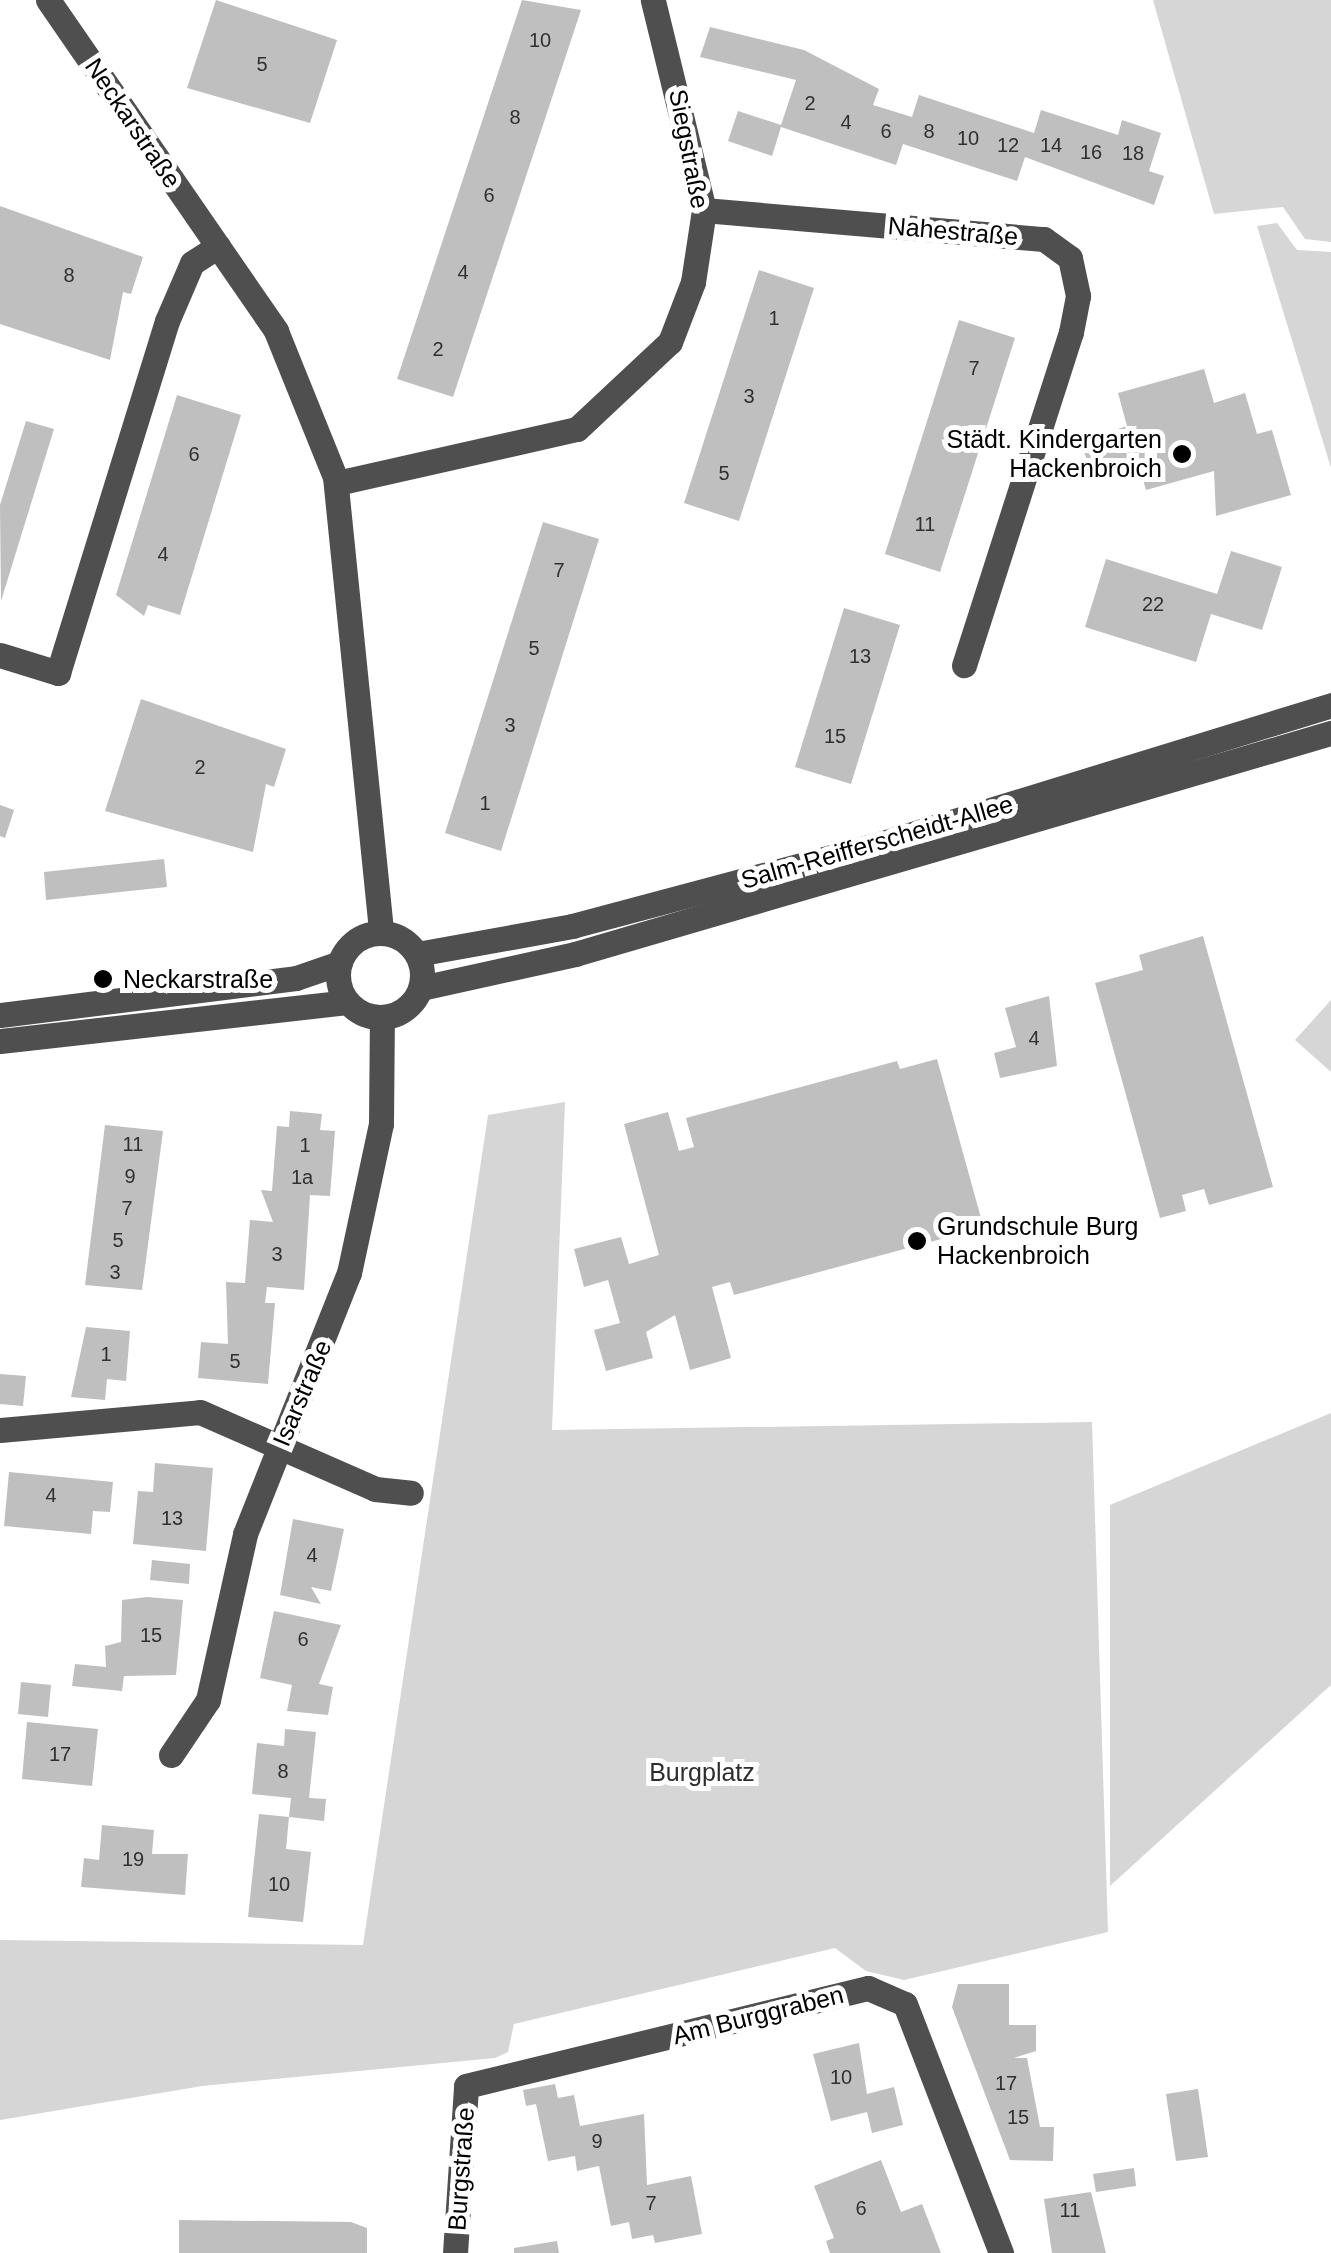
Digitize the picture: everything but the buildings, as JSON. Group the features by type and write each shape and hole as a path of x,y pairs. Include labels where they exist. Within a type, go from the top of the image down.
{"street":[{"name":"Neckarstraße","path":"48,0 287,351 337,483 381,932"},
{"name":"Siegstraße","path":"337,483 534,444 602,410 670,342 693,282 704,210 653,0"},
{"name":"Nahestraße","path":"704,210 1044,239 1070,258 1078,296 1070,332 964,666"},
{"path":"0,655 58,673 166,322 192,263 218,246"},
{"name":"Salm-Reifferscheidt-Allee","path":"417,954 572,926 884,844 1331,705"},
{"name":"Salm-Reifferscheidt-Allee","path":"421,988 612,944 1331,733"},
{"path":"0,1015 296,978 340,963 355,940 381,932 417,954 421,988 406,1009 382,1018 347,1002 0,1041"},
{"path":"340,963 347,1002"},
{"name":"Isarstraße","path":"171,1755 208,1700 244,1534 369,1200 382,1018"},
{"path":"0,1430 200,1412 281,1443 375,1489 411,1493"},
{"name":"Am Burggraben","path":"466,2086 868,1988 905,2004 1001,2253"},
{"name":"Burgstraße","path":"455,2253 466,2086"}],"green space":[{"path":"1153,0 1331,0 1331,242 1305,239 1283,207 1214,214"},
{"path":"1277,223 1297,250 1331,252 1331,468 1257,226"},
{"path":"1331,1000 1331,1072 1295,1040"},
{"name":"Burgplatz","path":"565,1102 552,1430 1092,1422 1108,1932 904,1980 866,1971 835,1948 514,2024 508,2052 495,2058 202,2086 0,2120 0,1940 363,1945 488,1115"},
{"path":"1331,1413 1331,1685 1110,1886 1110,1505"}],"place":[{"name":"Städt. Kindergarten Hackenbroich","path":"1182,454"},
{"name":"Neckarstraße","path":"103,979"},
{"name":"Grundschule Burg Hackenbroich","path":"917,1241"}]}
